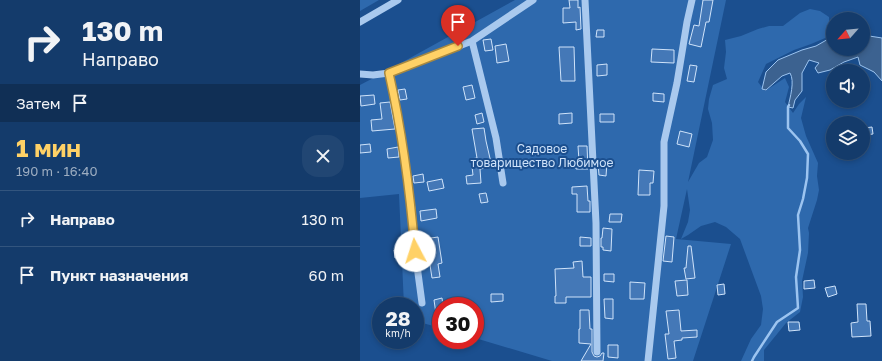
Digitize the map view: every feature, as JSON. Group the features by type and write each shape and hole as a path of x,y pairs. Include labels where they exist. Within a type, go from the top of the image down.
{"street":[{"path":"360,22 398,0"},
{"path":"360,74 389,73 472,41 533,0"},
{"path":"585,0 596,223 597,352"},
{"path":"648,361 664,206 664,142 677,83 692,0"},
{"path":"472,41 496,138 503,183"},
{"path":"389,73 397,108 412,209 415,251 421,297"}],"green space":[{"path":"360,0 379,0 360,11"},
{"name":"Садовое товарищество Любимое","path":"515,0 726,0 688,182 699,163 707,157 713,140 712,123 708,109 709,99 713,85 727,79 724,68 726,52 725,40 769,26 783,26 800,13 810,9 820,11 826,15 826,38 794,50 766,64 758,82 765,91 785,78 789,87 785,102 793,113 806,97 801,118 806,136 818,163 817,176 819,190 808,228 808,253 802,281 803,297 800,312 786,323 764,350 764,361 741,361 751,339 761,325 763,309 761,296 740,239 726,227 715,222 701,226 681,239 688,222 690,210 687,189 676,239 731,244 693,361 552,361 484,341 484,297 432,297 432,326 424,323 424,297 404,297 399,194 360,198 360,85"}],"shaded area":[{"path":"870,36 882,38 882,81 874,72 870,70 870,64 860,64 858,57 840,64 826,64 826,71 818,73 815,68 819,63 809,60 802,73 802,91 795,100 793,108 788,107 792,85 790,73 782,76 766,90 762,89 766,72 778,60 816,46 826,40 826,56 870,56"}],"building":[{"path":"569,0 578,0 578,8 580,7 581,29 576,30 576,22 563,23 563,8 570,8"},
{"path":"703,0 713,0 709,22 706,22 701,47 689,44 694,25 699,26"},
{"path":"597,30 604,30 604,37 596,37"},
{"path":"491,39 493,50 485,51 483,40"},
{"path":"506,44 509,61 497,63 495,46"},
{"path":"559,47 574,47 575,81 561,81"},
{"path":"652,49 674,50 674,63 651,62"},
{"path":"607,64 607,75 597,76 597,65"},
{"path":"690,65 697,66 694,82 687,81"},
{"path":"472,85 475,98 466,100 463,87"},
{"path":"405,89 407,99 400,100 398,90"},
{"path":"653,93 664,94 664,102 653,101"},
{"path":"374,95 375,104 361,106 360,96"},
{"path":"390,102 395,129 372,131 371,120 382,119 380,103"},
{"path":"482,113 484,122 477,124 475,115"},
{"path":"572,113 572,123 559,124 559,114"},
{"path":"600,114 614,114 614,122 600,122"},
{"path":"870,127 872,127 873,134 870,134"},
{"path":"484,128 492,167 480,169 481,183 467,184 466,176 473,175 471,159 477,158 472,129"},
{"path":"680,131 692,134 689,147 677,144"},
{"path":"370,144 371,152 360,153 360,145"},
{"path":"578,146 587,146 588,169 576,169 575,162 579,161"},
{"path":"398,147 399,157 388,158 387,149"},
{"path":"598,163 607,163 606,176 599,175"},
{"path":"639,170 654,171 653,183 650,183 650,195 638,195"},
{"path":"423,174 424,182 414,183 413,176"},
{"path":"442,179 444,188 429,191 427,182"},
{"path":"587,186 588,201 590,201 590,212 577,212 577,194 572,194 572,187"},
{"path":"486,193 488,202 481,203 479,194"},
{"path":"436,209 437,218 421,221 420,211"},
{"path":"610,214 622,214 621,222 609,222"},
{"path":"603,228 612,229 611,251 603,250 603,247 601,247"},
{"path":"666,236 674,237 672,262 663,261"},
{"path":"438,237 442,263 438,264 440,277 432,278 430,265 427,265 424,250 426,250 424,239"},
{"path":"580,237 591,238 591,246 580,246"},
{"path":"688,246 691,246 695,278 686,279 684,268 686,268"},
{"path":"394,250 404,250 404,257 395,258"},
{"path":"582,261 583,277 591,277 591,297 566,297 566,303 555,303 555,269 574,268 573,262"},
{"path":"604,274 614,274 614,282 604,281"},
{"path":"687,280 688,295 677,296 675,281"},
{"path":"814,280 815,288 804,289 804,281"},
{"path":"630,282 645,283 644,299 630,299"},
{"path":"724,284 725,294 718,295 717,285"},
{"path":"835,286 837,294 828,297 825,288"},
{"path":"491,294 503,294 503,301 491,302"},
{"path":"604,299 613,299 613,319 605,318"},
{"path":"857,304 866,304 867,321 870,321 871,336 852,337 851,323 858,322"},
{"path":"580,310 589,310 590,329 592,329 592,352 594,356 597,357 604,353 603,361 581,361 591,344 579,343"},
{"path":"679,310 681,331 697,330 697,337 682,338 682,340 674,341 676,358 668,359 665,334 669,334 666,311"},
{"path":"788,322 799,322 800,330 789,331"},
{"path":"608,345 618,345 618,358 608,357"}],"waterway":[{"path":"752,361 777,322 798,308 796,277 800,250 798,215 807,178 808,154 800,141 788,128 789,105"}],"route":[{"path":"415,251 412,209 397,108 389,73 458,46"}]}
